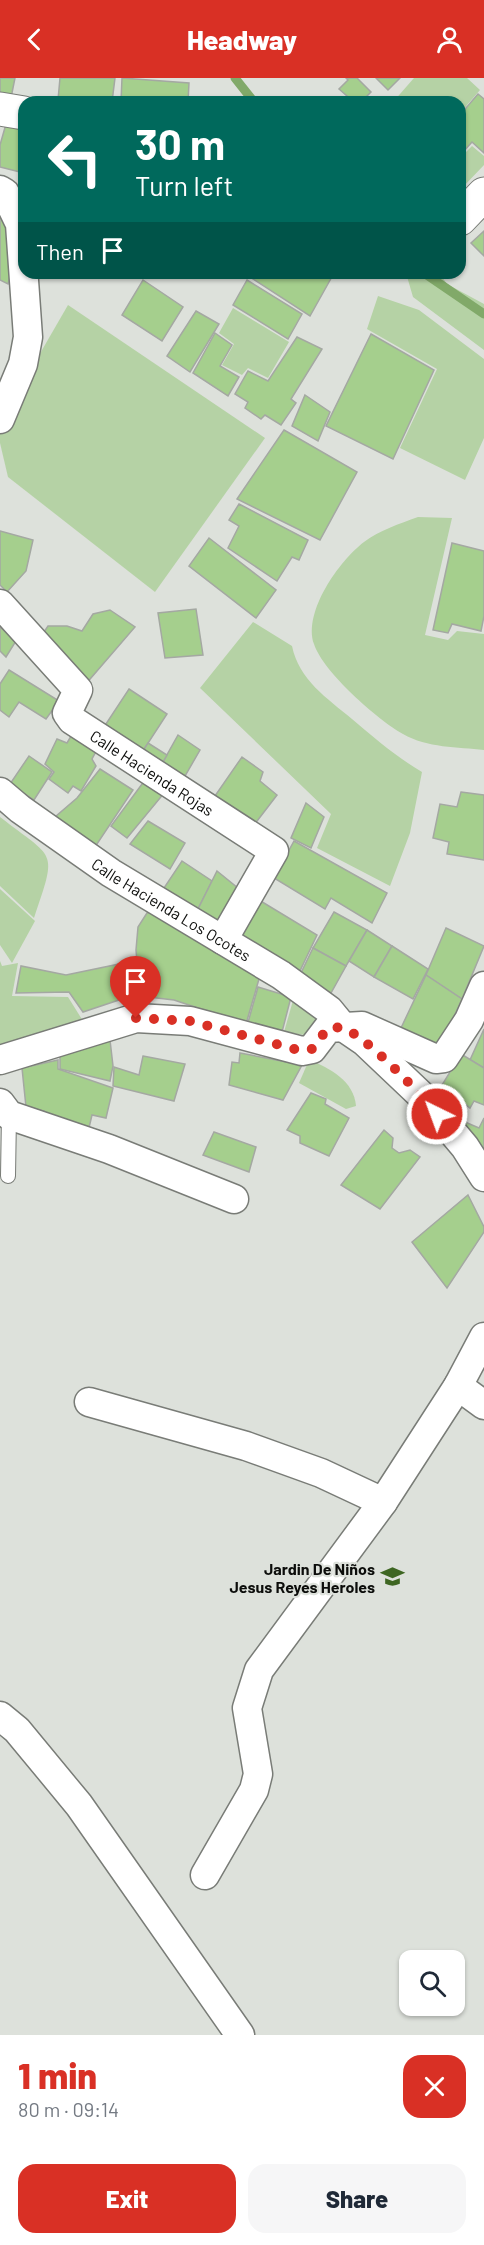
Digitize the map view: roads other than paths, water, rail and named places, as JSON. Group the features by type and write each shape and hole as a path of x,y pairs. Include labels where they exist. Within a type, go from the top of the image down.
{"main road":[{"path":"0,109 18,112"},
{"path":"466,213 484,194"}],"street":[{"path":"0,190 5,193 18,220"},
{"path":"0,419 23,364 28,337 24,279"},
{"name":"Calle Hacienda Rojas","path":"0,604 78,690 67,713 72,720 274,850 223,940"},
{"name":"Calle Hacienda Los Ocotes","path":"0,792 20,810 111,873 281,975 328,1010 343,1028 365,1042 423,1097 465,1148 484,1177"},
{"path":"0,1060 136,1018 190,1021 302,1051 312,1049 328,1028 362,1026 436,1059 444,1058 469,1020 484,986"},
{"path":"4,1109 234,1199"},
{"path":"205,1875 212,1858 254,1790 258,1774 247,1708 259,1670 383,1502 458,1386 484,1337"},
{"path":"458,1386 484,1404"},
{"path":"89,1402 246,1446 321,1473 383,1502"},
{"path":"0,1716 17,1730 79,1805 240,2035"}],"lane":[{"path":"4,1109 8,1176"}],"waterway":[{"path":"235,78 249,96"},
{"path":"433,279 484,314"}],"place":[{"name":"Jardin De Niños Jesus Reyes Heroles","path":"393,1577"}]}
